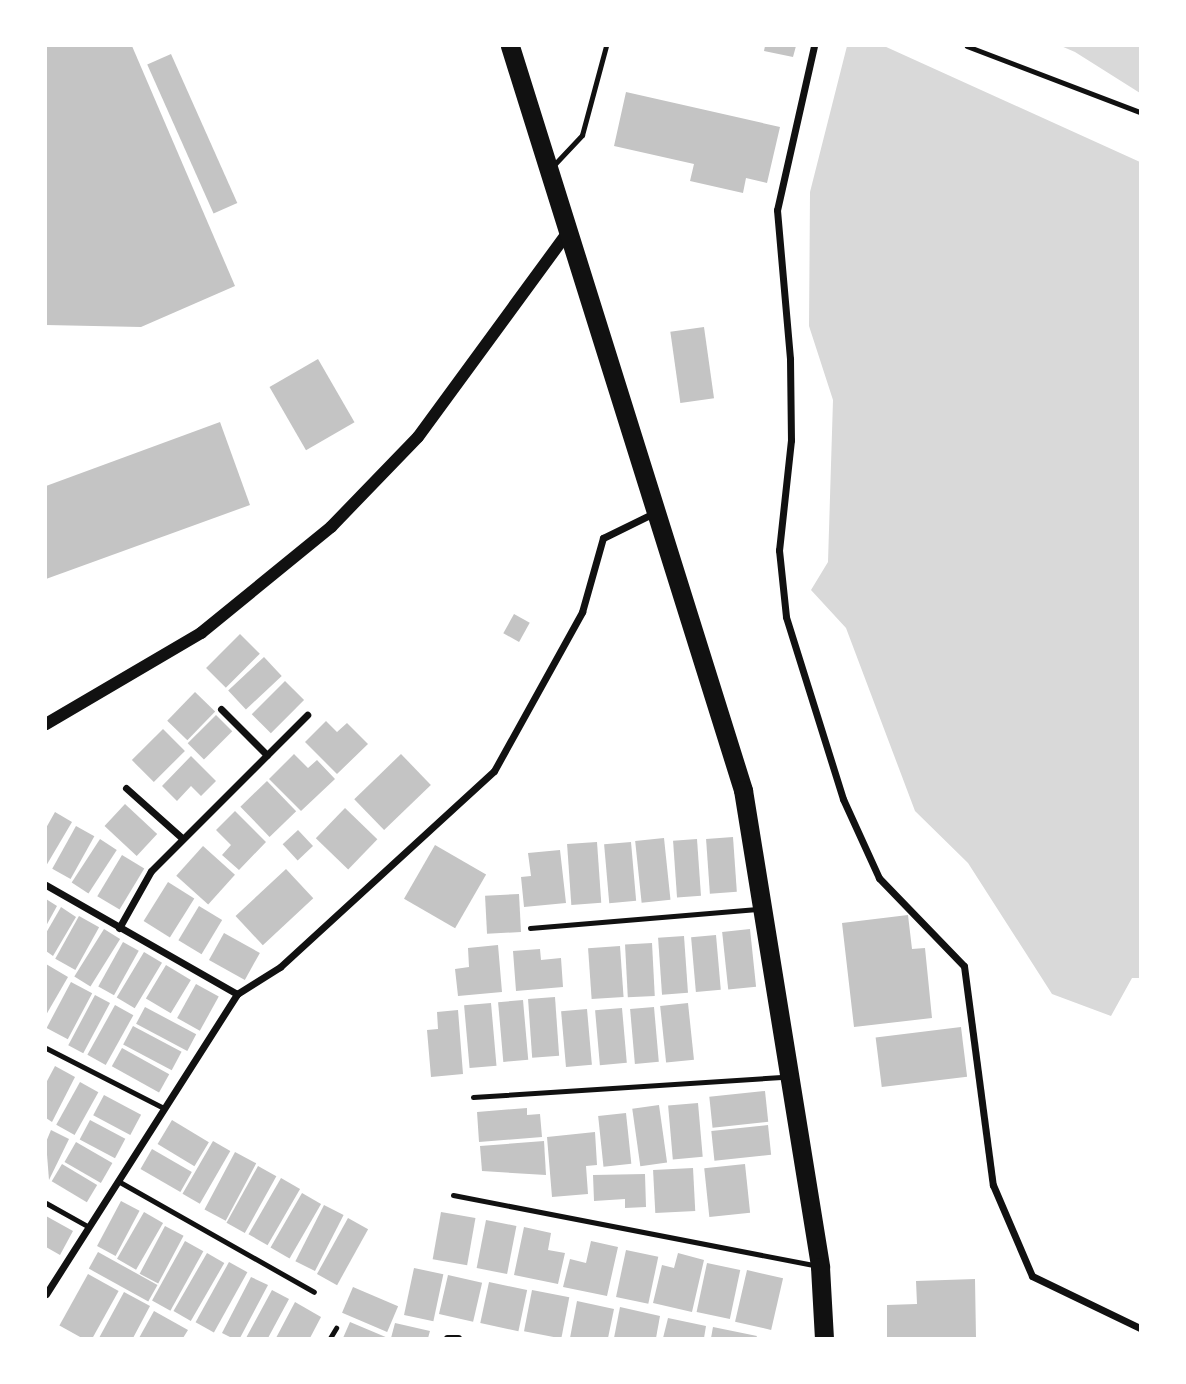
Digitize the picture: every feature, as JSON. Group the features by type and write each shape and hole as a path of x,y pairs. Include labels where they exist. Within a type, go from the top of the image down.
{"highway":[{"path":"510,46 565,236 743,790 767,908 792,1076 820,1267 824,1339"}],"street":[{"path":"814,46 777,210 790,372 791,440 779,550 786,617 843,799 879,878 964,966 993,1185 1032,1276 1140,1328"},
{"path":"46,724 201,633 331,527 418,437 565,236"},
{"path":"46,1294 237,994 280,967 494,771 582,612 603,538 654,513"},
{"path":"221,709 267,755"},
{"path":"119,928 150,871 307,715"},
{"path":"126,788 183,839"},
{"path":"46,885 237,994"},
{"path":"447,1339 458,1339"}],"lane":[{"path":"547,172 582,135 606,46"},
{"path":"530,928 767,908"},
{"path":"46,1048 164,1108"},
{"path":"473,1097 792,1076"},
{"path":"118,1181 314,1292"},
{"path":"453,1195 820,1267"},
{"path":"46,1203 89,1227"},
{"path":"330,1339 336,1328"}],"path":[{"path":"967,46 1140,112"}],"shaded area":[{"path":"847,46 884,46 1140,162 1140,978 1132,978 1111,1016 1052,994 968,863 915,811 846,628 811,590 828,562 833,400 809,326 810,192"},
{"path":"1061,46 1140,46 1140,93 1075,52"}],"building":[{"path":"46,46 132,46 235,286 141,327 46,325"},
{"path":"765,46 796,46 793,57 764,51"},
{"path":"171,54 237,203 214,213 147,65"},
{"path":"626,92 780,127 767,183 746,178 743,193 690,181 694,164 614,146"},
{"path":"704,327 714,398 680,403 670,332"},
{"path":"318,359 354,422 306,450 270,387"},
{"path":"220,422 250,505 46,579 46,486"},
{"path":"514,614 530,623 519,642 503,633"},
{"path":"240,634 260,654 226,688 206,668"},
{"path":"264,657 282,676 246,709 228,690"},
{"path":"285,681 304,700 271,733 252,714"},
{"path":"195,692 215,711 187,740 167,721"},
{"path":"216,715 232,731 204,760 188,743"},
{"path":"326,721 337,732 347,723 368,744 337,774 305,742"},
{"path":"163,729 185,751 154,782 132,760"},
{"path":"294,754 308,768 317,760 335,779 301,811 269,779"},
{"path":"401,754 431,785 384,830 354,799"},
{"path":"191,756 216,781 201,796 191,786 177,801 162,786"},
{"path":"267,781 296,811 270,837 240,807"},
{"path":"125,804 157,834 137,856 105,826"},
{"path":"345,808 377,839 348,869 316,838"},
{"path":"235,811 266,842 239,870 222,855 231,845 216,830"},
{"path":"55,812 72,822 46,866 46,828"},
{"path":"76,826 94,836 71,879 52,869"},
{"path":"298,830 313,846 298,860 283,844"},
{"path":"733,837 737,892 710,894 706,839"},
{"path":"664,838 670,900 642,903 635,841"},
{"path":"100,839 117,850 88,894 72,883"},
{"path":"697,839 701,896 677,898 673,841"},
{"path":"597,842 601,903 571,905 567,844"},
{"path":"631,842 636,901 609,903 604,844"},
{"path":"435,845 486,874 455,928 404,899"},
{"path":"203,846 235,875 208,904 176,876"},
{"path":"560,850 566,903 524,907 521,877 531,876 528,853"},
{"path":"122,855 144,868 120,910 97,896"},
{"path":"286,869 313,898 263,945 236,916"},
{"path":"168,882 194,898 170,937 144,921"},
{"path":"519,894 521,932 487,934 485,896"},
{"path":"46,899 57,906 46,926"},
{"path":"199,906 222,920 202,954 178,940"},
{"path":"61,907 76,917 53,956 46,951 46,933"},
{"path":"908,915 912,949 925,948 932,1018 854,1027 842,923"},
{"path":"79,916 99,927 75,970 55,959"},
{"path":"104,929 120,939 90,987 74,976"},
{"path":"750,929 756,987 728,990 722,932"},
{"path":"224,933 260,953 245,980 209,960"},
{"path":"716,935 721,990 696,992 691,937"},
{"path":"684,936 688,993 662,995 658,938"},
{"path":"123,942 139,951 114,995 98,987"},
{"path":"652,943 655,996 628,997 625,944"},
{"path":"498,945 502,992 458,996 455,969 469,967 468,948"},
{"path":"620,946 624,997 592,999 588,948"},
{"path":"540,949 541,960 561,958 563,987 516,991 513,951"},
{"path":"144,952 162,963 135,1008 117,997"},
{"path":"46,964 68,977 46,1015"},
{"path":"166,965 191,980 171,1013 146,998"},
{"path":"71,982 92,993 68,1039 47,1028"},
{"path":"196,984 219,997 200,1031 177,1018"},
{"path":"95,995 110,1003 83,1053 68,1045"},
{"path":"555,997 559,1056 532,1058 528,999"},
{"path":"523,1000 528,1060 503,1062 498,1002"},
{"path":"491,1003 496,1066 470,1068 464,1005"},
{"path":"688,1003 694,1060 666,1063 660,1006"},
{"path":"115,1005 133,1015 106,1065 87,1055"},
{"path":"145,1007 196,1034 187,1051 136,1024"},
{"path":"654,1007 659,1062 635,1064 630,1009"},
{"path":"622,1008 627,1063 600,1065 595,1010"},
{"path":"587,1009 592,1065 566,1067 561,1011"},
{"path":"458,1010 463,1074 431,1077 427,1030 438,1029 437,1012"},
{"path":"133,1026 182,1052 172,1070 123,1045"},
{"path":"961,1027 967,1077 882,1087 876,1037"},
{"path":"122,1048 169,1074 159,1093 112,1066"},
{"path":"55,1066 75,1077 52,1122 46,1118 46,1083"},
{"path":"80,1082 98,1092 75,1135 56,1125"},
{"path":"765,1091 768,1122 713,1128 709,1097"},
{"path":"104,1095 141,1115 130,1135 93,1115"},
{"path":"698,1103 703,1157 673,1159 668,1106"},
{"path":"659,1105 667,1162 640,1166 632,1109"},
{"path":"527,1108 527,1115 540,1114 542,1137 479,1142 477,1112"},
{"path":"626,1113 631,1164 603,1167 598,1116"},
{"path":"90,1120 125,1139 115,1158 80,1139"},
{"path":"172,1120 209,1142 194,1166 158,1144"},
{"path":"768,1125 771,1155 714,1161 711,1131"},
{"path":"51,1130 69,1139 49,1180 46,1142"},
{"path":"595,1132 597,1165 586,1166 588,1194 552,1197 547,1137"},
{"path":"213,1141 230,1151 200,1204 182,1194"},
{"path":"544,1141 546,1175 482,1171 480,1146"},
{"path":"76,1142 112,1163 101,1183 64,1162"},
{"path":"152,1149 192,1172 180,1192 141,1169"},
{"path":"235,1152 256,1163 226,1221 204,1209"},
{"path":"62,1164 97,1185 87,1202 52,1181"},
{"path":"745,1164 750,1213 709,1217 704,1168"},
{"path":"258,1166 276,1176 245,1233 226,1223"},
{"path":"693,1168 695,1211 655,1213 653,1170"},
{"path":"645,1174 646,1207 625,1208 625,1199 594,1201 593,1175"},
{"path":"281,1178 300,1189 268,1245 248,1234"},
{"path":"302,1193 321,1204 290,1259 270,1248"},
{"path":"121,1201 140,1211 116,1256 97,1246"},
{"path":"324,1205 344,1215 315,1271 295,1261"},
{"path":"144,1212 163,1223 136,1270 117,1259"},
{"path":"441,1212 475,1218 467,1265 433,1259"},
{"path":"46,1216 73,1231 60,1255 46,1247"},
{"path":"348,1218 368,1229 337,1285 317,1274"},
{"path":"486,1220 516,1226 507,1274 477,1268"},
{"path":"165,1226 184,1236 158,1284 140,1274"},
{"path":"524,1227 551,1233 548,1250 565,1253 558,1284 514,1275"},
{"path":"185,1241 203,1251 170,1311 152,1300"},
{"path":"591,1241 618,1247 607,1296 563,1287 570,1259 586,1263"},
{"path":"626,1250 658,1257 648,1304 616,1297"},
{"path":"98,1252 157,1285 148,1302 89,1269"},
{"path":"207,1253 224,1263 191,1321 174,1311"},
{"path":"678,1253 704,1260 692,1312 653,1303 662,1265 674,1268"},
{"path":"229,1262 247,1272 214,1333 196,1322"},
{"path":"707,1263 740,1270 730,1319 697,1312"},
{"path":"414,1268 443,1274 433,1321 404,1315"},
{"path":"747,1270 783,1278 771,1330 735,1322"},
{"path":"88,1274 119,1291 93,1338 82,1338 59,1326"},
{"path":"448,1275 482,1283 473,1322 439,1314"},
{"path":"251,1277 268,1285 240,1338 232,1338 222,1333"},
{"path":"975,1279 976,1338 887,1338 887,1305 917,1304 916,1281"},
{"path":"489,1282 527,1290 518,1331 480,1323"},
{"path":"353,1287 398,1306 387,1332 342,1313"},
{"path":"272,1290 289,1299 268,1338 246,1338"},
{"path":"532,1290 569,1297 561,1338 524,1331"},
{"path":"124,1292 150,1306 133,1338 99,1338"},
{"path":"577,1301 614,1309 608,1338 570,1338"},
{"path":"295,1302 321,1317 310,1338 276,1338"},
{"path":"620,1307 660,1316 656,1338 614,1338"},
{"path":"154,1311 188,1330 183,1338 139,1338"},
{"path":"668,1318 706,1326 704,1338 663,1338"},
{"path":"350,1322 388,1338 343,1338"},
{"path":"395,1323 430,1331 428,1338 391,1338"},
{"path":"713,1327 757,1336 711,1338"}]}
